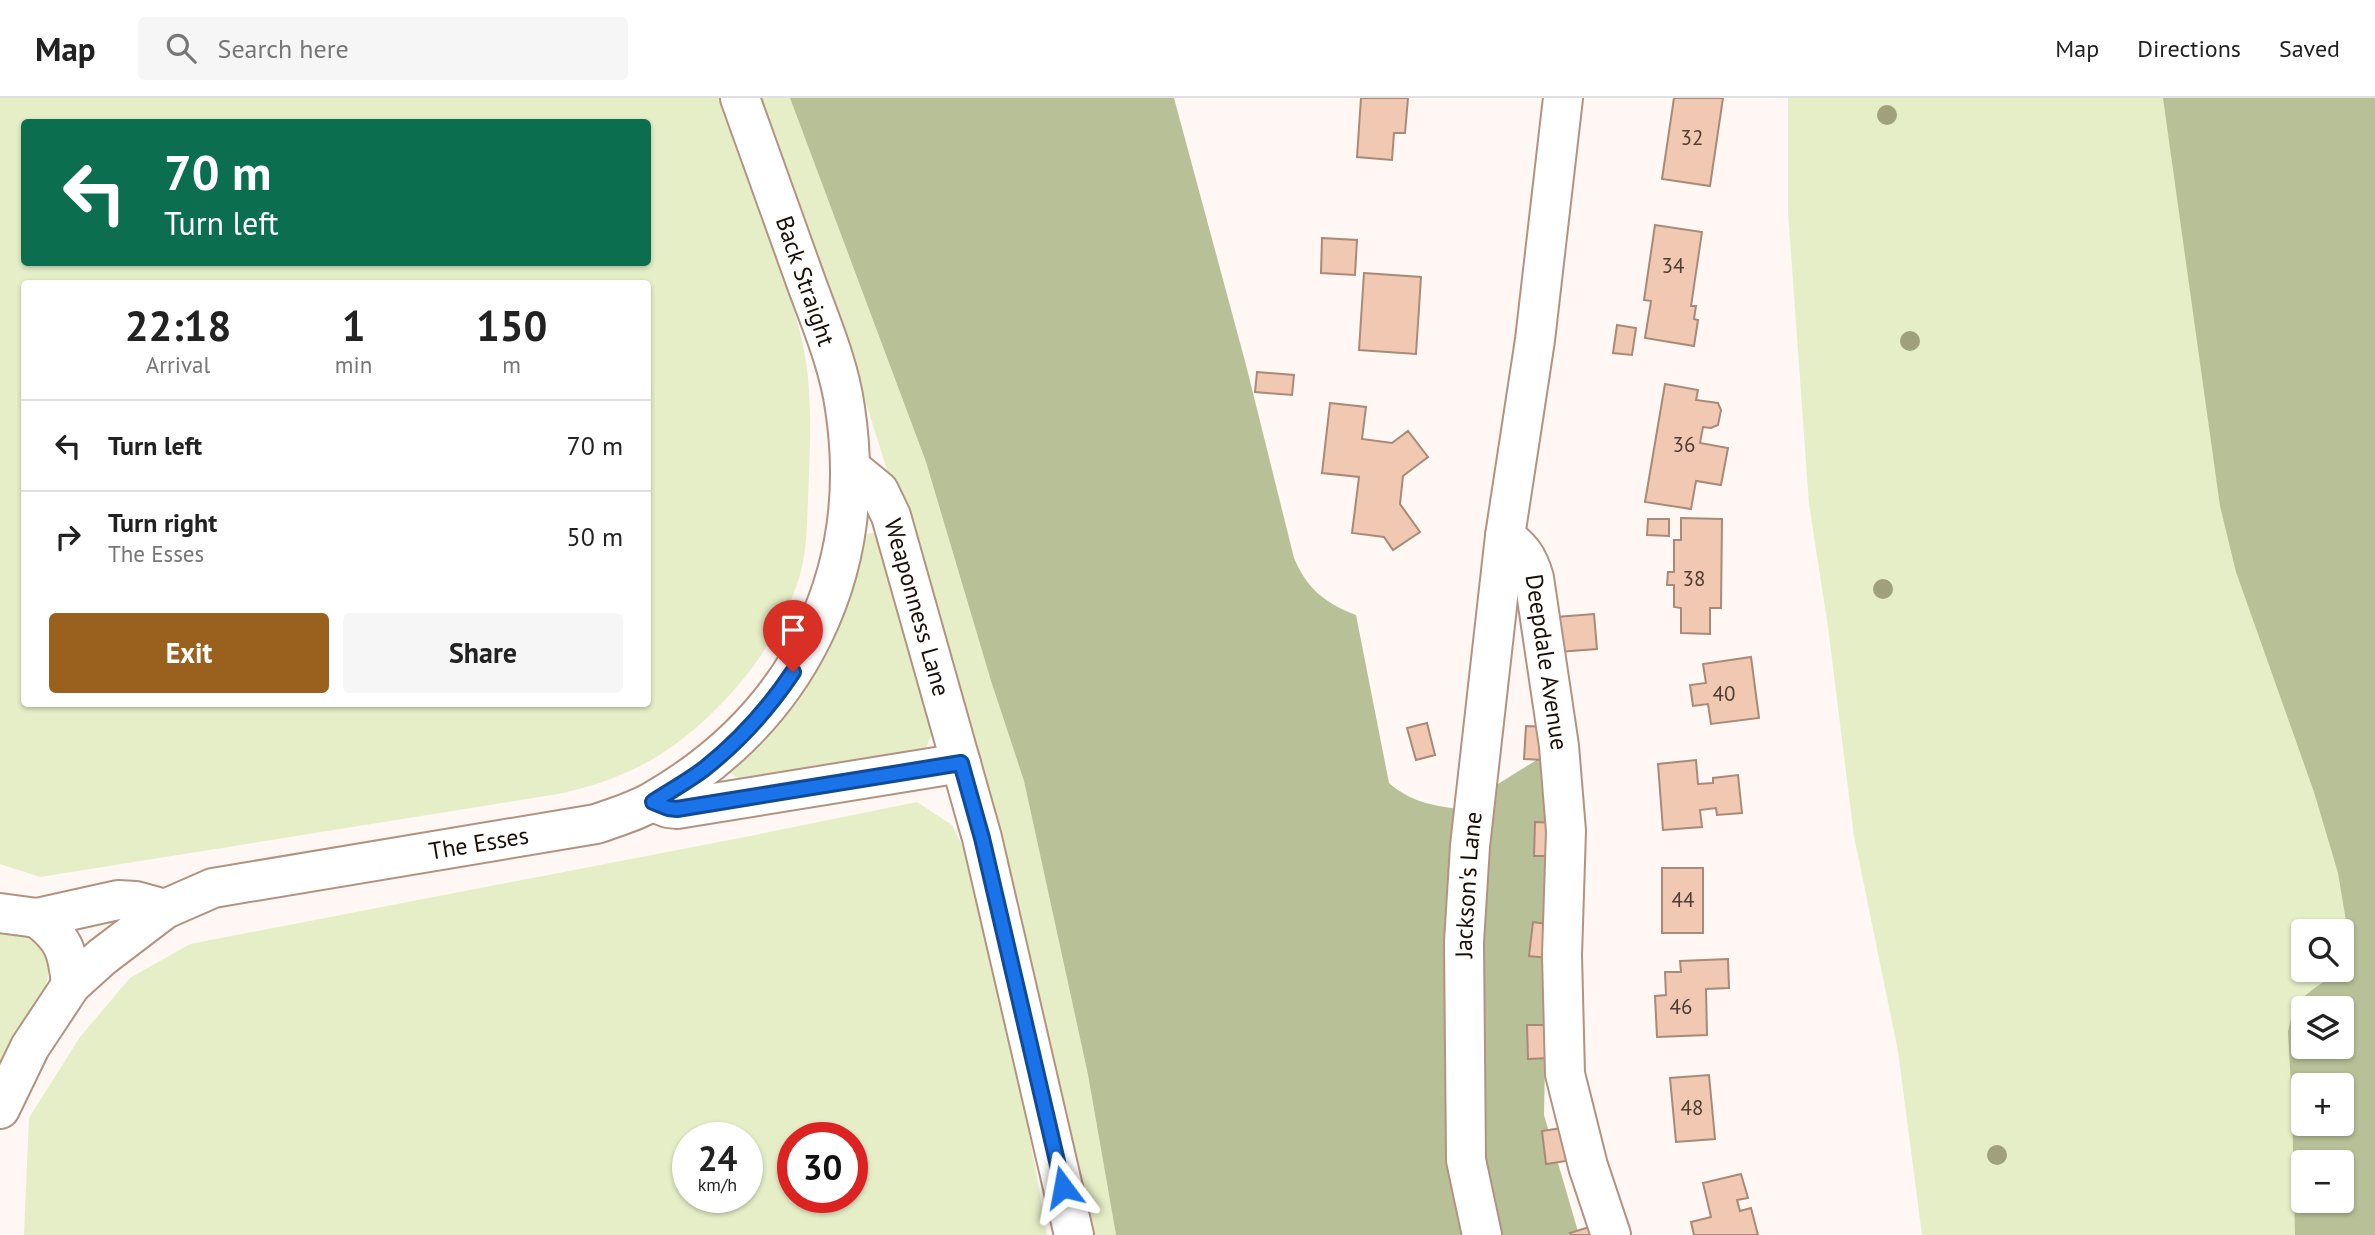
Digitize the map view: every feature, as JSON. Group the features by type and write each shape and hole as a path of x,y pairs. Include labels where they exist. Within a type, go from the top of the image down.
{"street":[{"name":"Back Straight","path":"740,98 827,340 845,407 850,468"},
{"path":"1505,536 1535,340 1563,98"},
{"name":"Weaponness Lane","path":"850,468 879,491 891,516 961,763"},
{"name":"The Esses","path":"0,1109 30,1047 71,985 102,957 165,909 213,888 596,824 653,802 704,768 746,730 779,692 806,653 839,569 848,526 850,468"},
{"name":"Jackson's Lane","path":"1482,1235 1466,1160 1464,942 1470,846 1505,536"},
{"name":"Deepdale Avenue","path":"1505,536 1521,548 1529,561 1534,578 1559,746 1566,831 1562,955 1565,1074 1588,1166 1611,1235"},
{"path":"653,802 677,809 961,763 982,838 1074,1235"},
{"path":"0,913 37,918 118,900 136,901 165,909"},
{"path":"37,918 53,930 63,944 69,961 71,985"}],"green space":[{"path":"0,98 723,98 790,297 807,368 810,405 807,524 802,567 778,627 761,656 740,683 717,709 665,751 618,776 579,789 40,877 0,864"},
{"path":"757,98 790,98 926,462 991,681 1024,781 1088,1076 1116,1235 1094,1235 987,789 861,387"},
{"path":"790,98 1174,98 1246,365 1294,558 1318,594 1356,615 1389,783 1413,799 1458,809 1551,751 1544,1115 1579,1235 1116,1235 1088,1075 1024,781 991,681 926,462"},
{"path":"1788,98 2375,98 2375,1235 1922,1235 1898,1051 1854,836 1828,627 1809,504 1788,212"},
{"path":"2163,98 2375,98 2375,1235 2295,1235 2294,1213 2354,1213 2354,1150 2293,1150 2293,1136 2354,1136 2354,1073 2291,1073 2291,1087 2288,1032 2291,1018 2291,1059 2354,1059 2354,996 2305,996 2323,982 2354,982 2354,919 2346,919 2338,873 2314,792 2236,572 2220,506"},
{"path":"874,533 880,536 933,731 926,748 742,781 730,773 730,766 860,538"},
{"path":"917,802 952,825 978,878 1047,1235 24,1235 29,1118 80,1037 130,978 190,944"},
{"path":"0,931 31,931 47,956 48,972 32,1021 0,1081"}],"building":[{"path":"1361,98 1408,98 1405,133 1394,133 1392,160 1357,157"},
{"path":"1674,98 1723,98 1710,186 1662,179"},
{"path":"1655,225 1702,232 1691,306 1696,306 1694,319 1698,320 1694,346 1645,338 1651,301 1644,300"},
{"path":"1322,238 1357,240 1355,275 1321,273"},
{"path":"1364,273 1421,277 1416,354 1359,350"},
{"path":"1617,325 1636,328 1632,355 1613,353"},
{"path":"1257,372 1294,375 1292,395 1255,392"},
{"path":"1665,384 1698,390 1696,400 1718,403 1721,410 1718,425 1703,427 1700,443 1728,448 1721,485 1696,481 1691,509 1645,502"},
{"path":"1330,403 1366,407 1362,439 1392,443 1408,431 1428,457 1403,476 1400,504 1420,532 1393,550 1384,537 1352,533 1359,477 1322,473"},
{"path":"1681,518 1722,519 1721,608 1710,608 1710,634 1681,633 1681,608 1674,607 1674,585 1667,585 1668,572 1674,572 1674,540 1681,540"},
{"path":"1648,519 1669,519 1669,536 1647,535"},
{"path":"1594,614 1597,649 1558,652 1556,617"},
{"path":"1751,657 1759,718 1711,724 1708,704 1693,706 1690,685 1706,683 1703,664"},
{"path":"1427,723 1435,755 1416,760 1407,728"},
{"path":"1526,726 1546,727 1544,760 1524,759"},
{"path":"1696,760 1698,784 1713,783 1713,778 1738,775 1742,813 1717,815 1716,808 1700,810 1702,827 1663,830 1658,764"},
{"path":"1535,822 1555,823 1553,856 1534,856"},
{"path":"1662,868 1703,868 1703,933 1662,933"},
{"path":"1533,922 1553,925 1548,958 1529,956"},
{"path":"1728,959 1729,988 1706,989 1707,1035 1657,1037 1655,996 1666,995 1665,972 1681,972 1680,961"},
{"path":"1527,1025 1548,1025 1549,1058 1528,1059"},
{"path":"1709,1075 1715,1139 1676,1142 1670,1078"},
{"path":"1562,1128 1566,1161 1546,1164 1542,1131"},
{"path":"1741,1174 1748,1198 1737,1200 1740,1211 1751,1208 1758,1235 1694,1235 1691,1222 1711,1217 1703,1183"},
{"path":"1589,1227 1591,1235 1570,1233"}],"route":[{"path":"793,672 746,730 704,768 653,802 677,809 961,763 982,838 1063,1187"}]}
